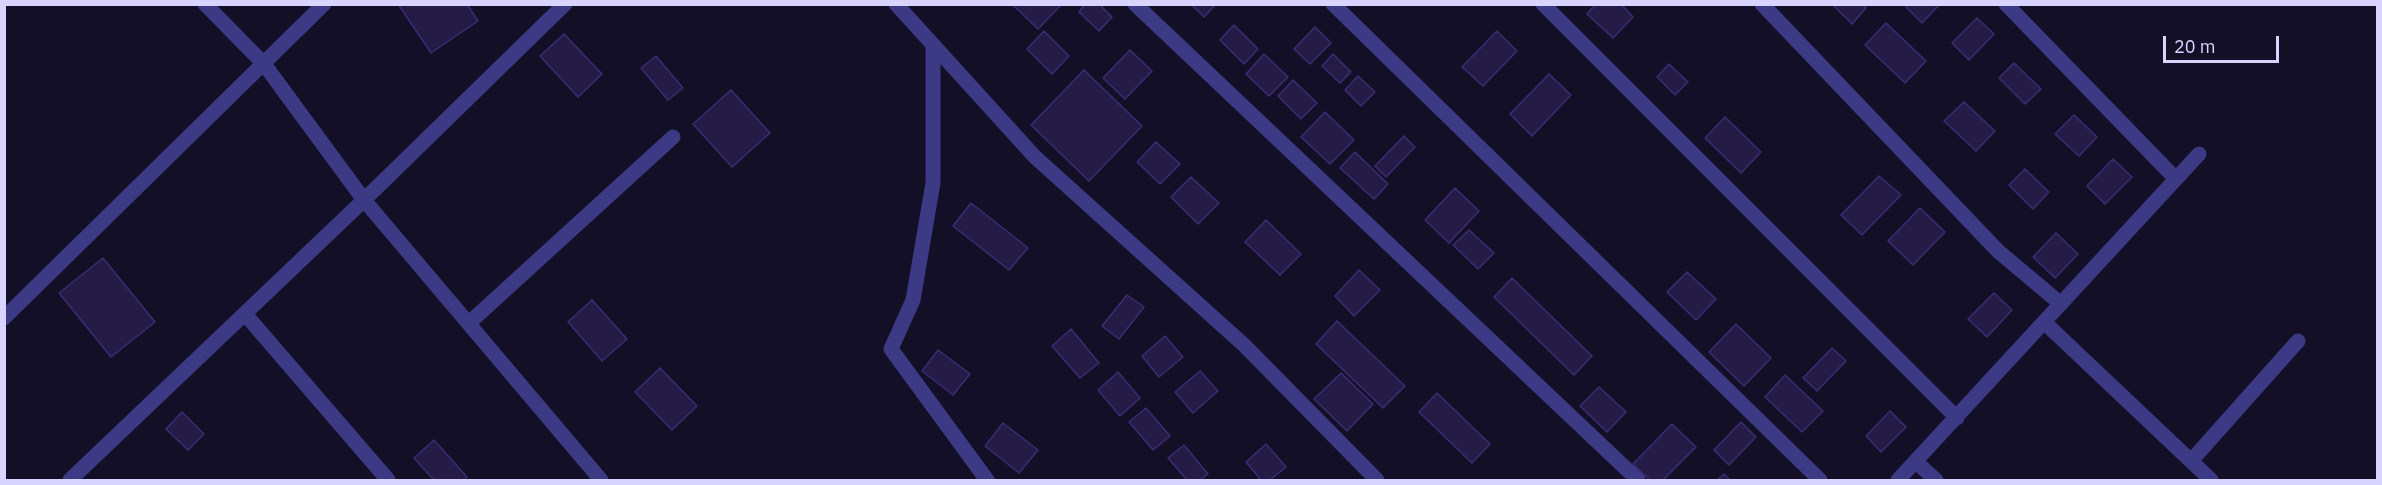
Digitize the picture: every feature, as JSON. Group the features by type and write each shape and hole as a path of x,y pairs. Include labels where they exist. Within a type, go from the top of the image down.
{"street":[{"path":"205,4 264,64 364,200 601,480"},
{"path":"4,318 324,4"},
{"path":"74,479 565,4"},
{"path":"896,4 1035,157 1244,345 1377,480"},
{"path":"1135,4 1638,480"},
{"path":"1333,4 1820,480"},
{"path":"1542,4 1957,418"},
{"path":"1762,4 1998,251 2061,304"},
{"path":"2006,4 2176,179"},
{"path":"933,45 933,183 913,300 891,349 987,480"},
{"path":"469,323 673,137"},
{"path":"1898,480 2199,154"},
{"path":"245,314 388,480"},
{"path":"2044,322 2211,480"},
{"path":"2191,461 2298,341"},
{"path":"1916,462 1936,480"}],"building":[{"path":"398,4 467,4 478,21 431,53"},
{"path":"1012,4 1062,4 1038,29"},
{"path":"1085,4 1099,4 1112,17 1099,31 1079,12"},
{"path":"1191,4 1216,4 1204,17"},
{"path":"1596,4 1621,4 1633,17 1613,38 1587,14"},
{"path":"1832,4 1863,4 1866,8 1852,24"},
{"path":"1909,4 1940,4 1922,23 1906,7"},
{"path":"1977,18 1994,34 1969,60 1952,43"},
{"path":"1886,23 1926,61 1905,83 1865,45"},
{"path":"1234,25 1258,49 1244,64 1220,40"},
{"path":"1315,27 1331,43 1310,64 1294,49"},
{"path":"1044,31 1069,56 1052,74 1027,49"},
{"path":"1497,31 1517,51 1483,86 1462,67"},
{"path":"564,34 602,74 578,97 540,56"},
{"path":"1130,50 1152,71 1125,99 1103,78"},
{"path":"1264,54 1288,77 1269,96 1246,74"},
{"path":"1333,54 1351,72 1340,83 1322,66"},
{"path":"656,56 683,88 668,100 641,68"},
{"path":"2014,63 2041,89 2025,104 1999,78"},
{"path":"1669,64 1688,82 1675,95 1657,77"},
{"path":"1084,70 1142,126 1089,181 1031,125"},
{"path":"1549,74 1571,95 1532,136 1510,114"},
{"path":"1358,76 1375,92 1361,106 1345,90"},
{"path":"1293,80 1317,103 1301,119 1278,96"},
{"path":"731,90 770,133 732,167 693,124"},
{"path":"1964,102 1995,131 1976,151 1944,121"},
{"path":"1325,112 1354,140 1330,164 1301,137"},
{"path":"2074,115 2097,137 2079,156 2055,134"},
{"path":"1725,117 1761,152 1741,173 1705,138"},
{"path":"1404,136 1415,147 1386,177 1375,166"},
{"path":"1156,142 1180,164 1160,184 1137,162"},
{"path":"1355,152 1388,184 1374,199 1340,168"},
{"path":"2113,159 2132,177 2105,204 2087,186"},
{"path":"2025,169 2049,192 2033,209 2009,185"},
{"path":"1879,176 1901,195 1862,235 1841,215"},
{"path":"1191,177 1219,203 1198,224 1171,197"},
{"path":"1455,188 1479,211 1449,243 1425,220"},
{"path":"971,203 1028,248 1009,270 953,226"},
{"path":"1920,208 1945,232 1913,265 1888,241"},
{"path":"1266,220 1301,254 1280,275 1245,242"},
{"path":"1469,230 1494,253 1478,269 1453,245"},
{"path":"2056,233 2078,254 2055,278 2033,257"},
{"path":"103,258 155,322 111,357 59,293"},
{"path":"1359,270 1380,290 1354,316 1335,296"},
{"path":"1687,272 1716,299 1696,320 1667,292"},
{"path":"1512,278 1592,356 1574,375 1494,297"},
{"path":"1994,293 2012,310 1987,337 1968,319"},
{"path":"1127,295 1144,307 1119,339 1102,326"},
{"path":"592,300 627,339 602,361 568,322"},
{"path":"1337,321 1405,386 1383,408 1316,344"},
{"path":"1736,324 1771,358 1744,386 1709,352"},
{"path":"1071,329 1099,363 1080,378 1052,346"},
{"path":"1165,336 1183,357 1159,377 1142,356"},
{"path":"1832,348 1846,361 1817,391 1803,378"},
{"path":"938,350 970,374 953,395 922,371"},
{"path":"660,368 697,406 672,430 635,392"},
{"path":"1200,371 1218,391 1193,413 1175,392"},
{"path":"1118,372 1140,398 1120,416 1098,390"},
{"path":"1341,373 1373,404 1347,431 1314,399"},
{"path":"1785,375 1823,411 1802,432 1765,397"},
{"path":"1599,387 1626,412 1607,432 1580,406"},
{"path":"1437,393 1490,444 1472,463 1419,412"},
{"path":"1146,408 1170,436 1153,450 1129,422"},
{"path":"1890,411 1906,427 1881,452 1866,436"},
{"path":"182,412 204,434 188,450 166,429"},
{"path":"1741,422 1756,437 1729,465 1714,450"},
{"path":"1003,423 1038,450 1019,473 985,446"},
{"path":"1672,424 1696,447 1663,480 1650,480 1633,464"},
{"path":"434,440 467,477 463,480 434,480 414,458"},
{"path":"1266,444 1286,467 1270,480 1261,480 1246,462"},
{"path":"1184,445 1208,474 1200,480 1187,480 1168,458"},
{"path":"1724,474 1730,480 1717,480"}]}
